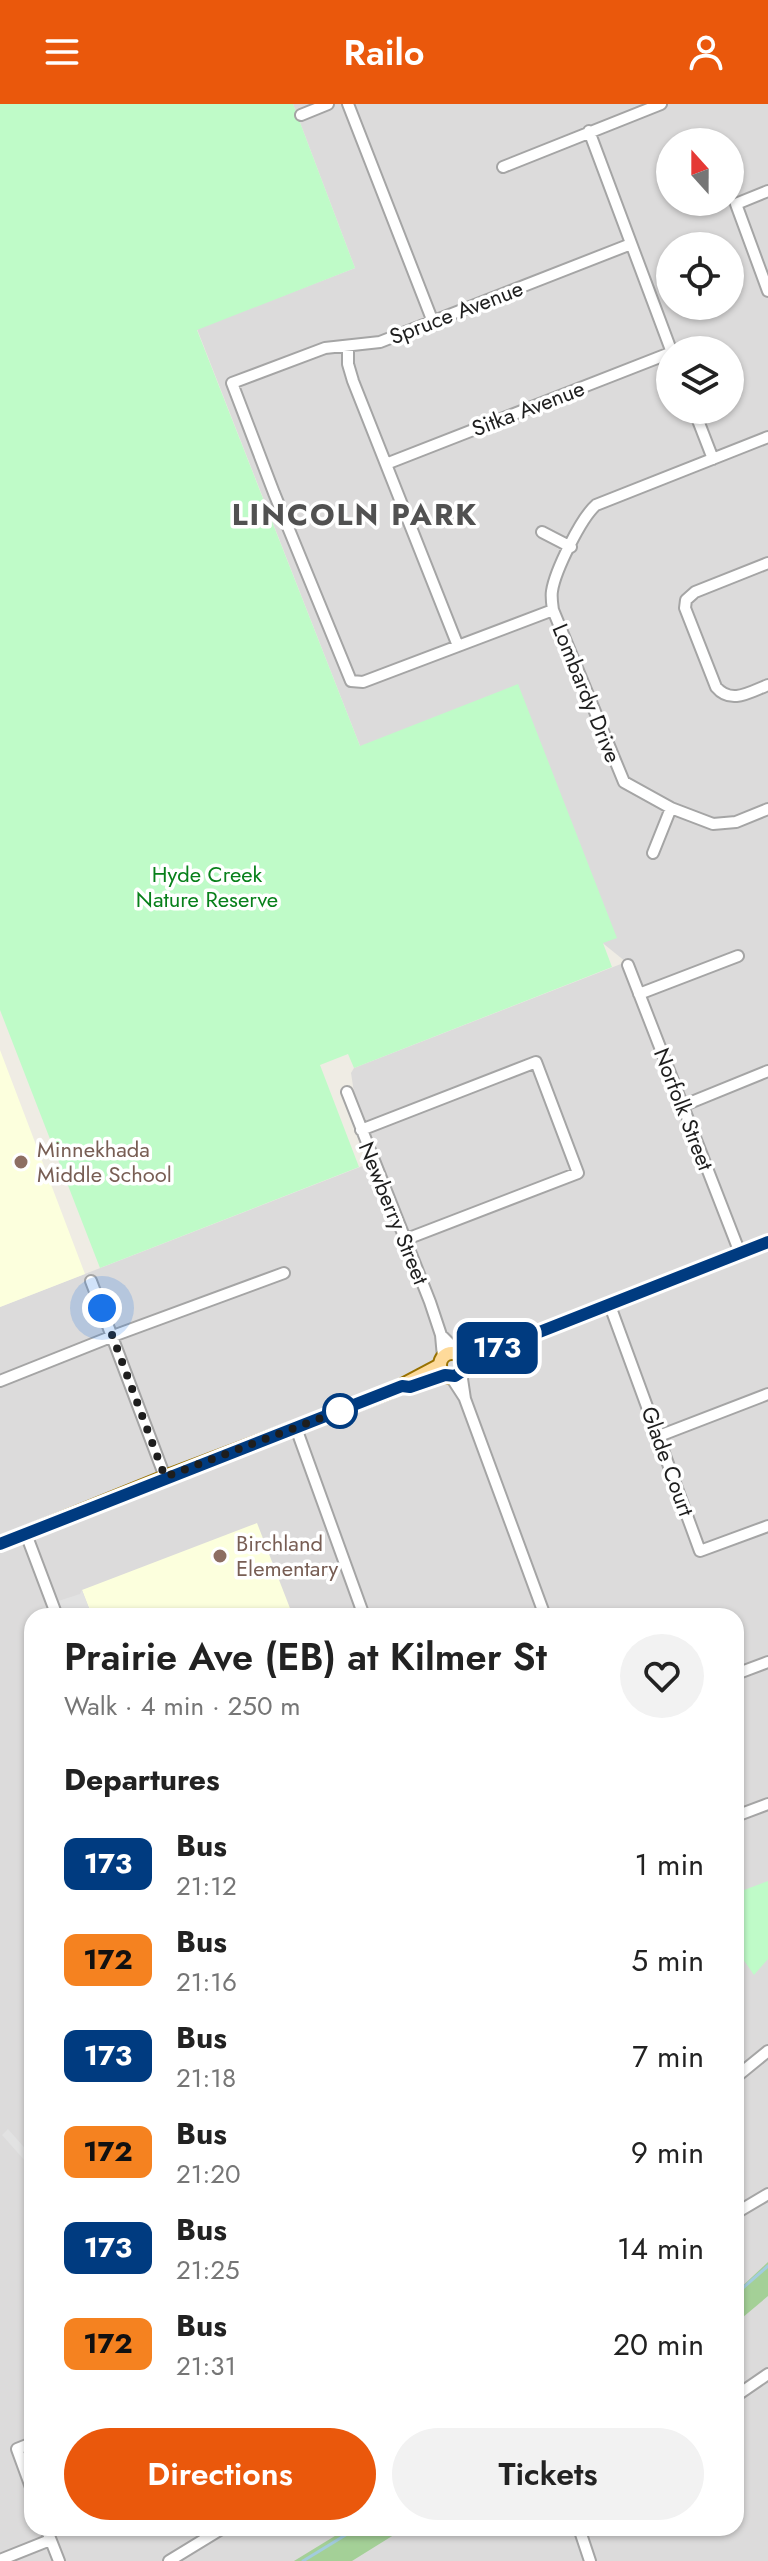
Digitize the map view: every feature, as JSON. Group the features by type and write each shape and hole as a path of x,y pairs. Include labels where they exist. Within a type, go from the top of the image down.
{"main road":[{"path":"0,1544 402,1386 408,1380 481,1355 768,1242"}],"street":[{"path":"301,115 328,104"},
{"path":"348,104 433,322"},
{"path":"503,167 661,104"},
{"path":"589,131 665,336"},
{"path":"768,191 736,204 768,291"},
{"name":"Spruce Avenue","path":"458,646 363,682 351,681 232,383 325,348 380,342 631,244"},
{"path":"348,346 348,364 353,381 458,646 553,610"},
{"name":"Sitka Avenue","path":"386,464 656,357"},
{"path":"699,424 713,459"},
{"name":"Lombardy Drive","path":"768,437 600,503 587,514 553,587 553,610 619,774 632,789 713,824 724,824 768,809"},
{"path":"542,532 571,547"},
{"path":"768,563 695,592 688,597 685,608 719,691 733,697 768,685"},
{"path":"653,853 671,808"},
{"path":"639,994 738,956"},
{"name":"Norfolk Street","path":"628,965 740,1253"},
{"path":"361,1130 536,1062 578,1173 404,1240"},
{"path":"682,1106 768,1071"},
{"name":"Newberry Street","path":"347,1092 542,1608"},
{"path":"0,1381 284,1273"},
{"path":"91,1281 165,1477"},
{"name":"Glade Court","path":"609,1303 700,1551 768,1526"},
{"path":"659,1436 768,1394"},
{"path":"296,1428 361,1608"},
{"path":"26,1534 54,1608"},
{"path":"744,1671 768,1662"},
{"path":"744,1813 768,1804"},
{"path":"744,2070 768,2051"},
{"path":"744,2208 768,2194"},
{"path":"744,2390 768,2374"},
{"path":"24,2446 17,2449 24,2468"},
{"path":"49,2536 59,2561"},
{"path":"169,2561 210,2536"},
{"path":"582,2536 590,2561"},
{"path":"0,2560 50,2540"}],"shaded area":[{"path":"293,104 768,104 768,2561 0,2561 0,1307 365,1165 351,1073 354,1068 626,962 360,746 197,329 355,268"},
{"name":"Minnekhada Middle School","path":"0,1050 85,1274 0,1307"},
{"name":"Birchland Elementary","path":"257,1523 290,1608 89,1608 82,1590"},
{"path":"82,1590 89,1608 48,1608 52,1603 80,1594"},
{"path":"8,2129 24,2147 24,2160 2,2135"}],"green space":[{"name":"Hyde Creek Nature Reserve","path":"0,104 293,104 355,268 197,330 360,746 518,684 617,938 603,943 612,967 354,1068 348,1054 320,1065 359,1167 100,1268 0,1010"},
{"path":"768,1881 768,1959 754,1975 744,1961 744,1890"},
{"path":"768,2262 768,2296 744,2316 744,2284"},
{"path":"335,2536 392,2536 352,2561 294,2561"}],"waterway":[{"path":"744,2287 768,2266"},
{"path":"303,2561 344,2536"}],"bus line":[{"name":"173","path":"0,1544 402,1386 410,1387 445,1375 459,1375 464,1366 481,1355 768,1242"}],"place":[{"name":"Minnekhada Middle School","path":"21,1162"},
{"name":"Birchland Elementary","path":"220,1556"}],"district":[{"name":"LINCOLN PARK","path":"355,515"}],"route":[{"path":"102,1308 165,1477 347,1408 340,1411"}]}
